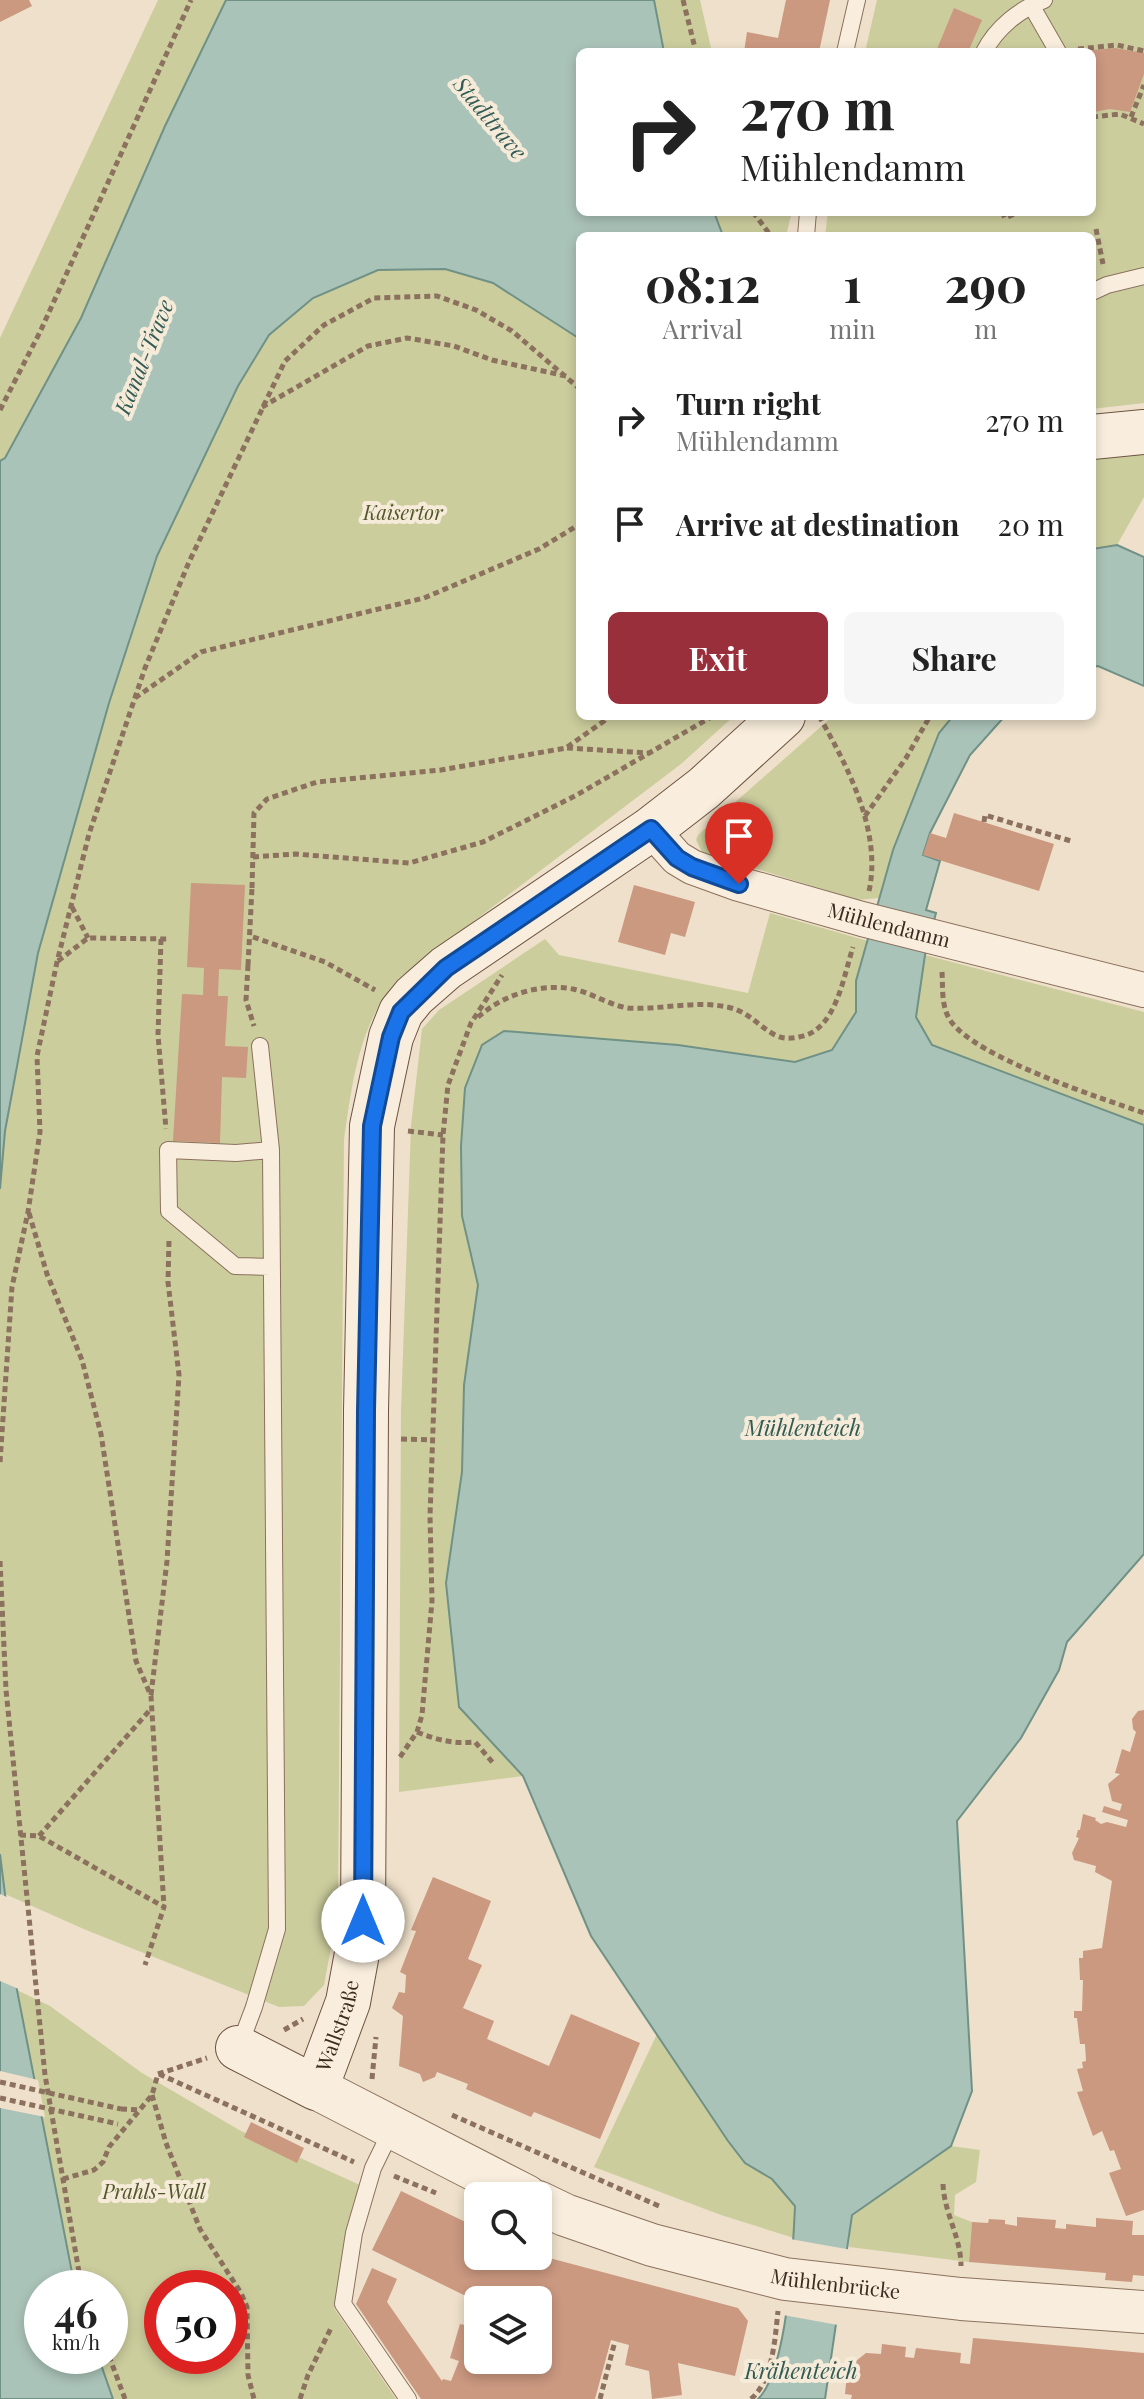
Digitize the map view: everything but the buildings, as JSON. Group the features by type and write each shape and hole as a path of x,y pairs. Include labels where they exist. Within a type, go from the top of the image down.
{"main road":[{"path":"1096,437 1144,432"},
{"name":"Wallstraße","path":"316,2088 348,2002 363,1921 366,1411 372,1126 391,1037 401,1012 446,968 651,829 704,788 779,720"},
{"path":"238,2048 316,2088"}],"street":[{"name":"Mühlendamm","path":"651,829 677,858 692,867 739,884 1144,990"},
{"path":"316,2088 498,2182"},
{"name":"Mühlenbrücke","path":"552,2209 652,2245 726,2266 782,2292 851,2288 1144,2312"}],"lane":[{"path":"846,48 857,0"},
{"path":"987,48 1010,20 1038,2 1059,48"},
{"path":"1099,288 1144,276"},
{"path":"238,2048 254,2007 277,1929 271,1150 260,1046"},
{"path":"270,1267 235,1266 169,1211 168,1150 236,1153 271,1150"},
{"path":"392,2129 373,2168 354,2233 343,2304 408,2399"}],"path":[{"path":"0,410 40,332 191,0"},
{"path":"683,0 695,48"},
{"path":"1093,48 1117,45 1144,51"},
{"path":"1131,117 1144,85"},
{"path":"1096,116 1110,113 1131,117 1144,124"},
{"path":"1096,229 1099,288"},
{"path":"0,1462 12,1287 28,1212 40,1132 37,1056 89,834 134,699 189,562 285,361 324,325 374,298 437,296 476,310 512,331 576,385"},
{"path":"261,407 368,346 407,338 454,346 492,360 567,377"},
{"path":"134,699 201,652 424,598 539,549 576,526"},
{"path":"566,748 605,720"},
{"path":"253,857 295,854 409,863 483,842 575,796 706,720"},
{"path":"471,1023 498,1003 525,990 573,989 628,1008 725,1006 744,1011 774,1035 787,1039 810,1035 819,1029 828,1018 868,920 873,851 865,817 821,720"},
{"path":"865,817 928,720"},
{"path":"260,1046 246,1000 254,813 267,799 317,782 441,770 566,748 649,754"},
{"path":"984,822 985,815 1071,841"},
{"path":"71,906 88,938"},
{"path":"253,937 325,962 377,991"},
{"path":"936,937 943,1002 950,1020 968,1040 1001,1058 1144,1113"},
{"path":"57,962 88,938 169,939"},
{"path":"161,939 158,1035 168,1150"},
{"path":"395,1766 417,1732 422,1715 432,1601 430,1516 443,1135 448,1085 471,1023 504,973"},
{"path":"408,1116 406,1131 443,1135"},
{"path":"145,1965 164,1907 151,1696 167,1561 179,1375 168,1282 169,1211"},
{"path":"28,1212 47,1274 82,1360 101,1434 136,1661 151,1696"},
{"path":"396,1439 434,1440"},
{"path":"0,1561 6,1690 45,2075 79,2270"},
{"path":"39,1836 151,1710"},
{"path":"417,1732 447,1742 475,1742 494,1764"},
{"path":"20,1835 39,1836 164,1907"},
{"path":"290,2027 312,2013"},
{"path":"158,2074 238,2048"},
{"path":"63,2179 94,2170 103,2162 109,2147 152,2095 158,2074"},
{"path":"158,2074 363,2166 396,2176"},
{"path":"372,2078 386,2084"},
{"path":"0,2082 134,2112 142,2110"},
{"path":"152,2095 166,2143 200,2229 247,2307 248,2375 254,2399"},
{"path":"0,2098 130,2124"},
{"path":"444,2111 663,2208"},
{"path":"943,2184 943,2199 958,2238 961,2257 961,2299"},
{"path":"751,2399 759,2392 766,2378 782,2292"},
{"path":"300,2399 326,2339"},
{"path":"600,2399 615,2341"},
{"path":"116,2374 125,2399"}],"green space":[{"path":"158,0 226,0 165,126 81,318 5,458 0,461 0,338"},
{"path":"654,0 700,0 711,48 663,48"},
{"path":"877,0 1144,0 1144,403 1096,409 1096,232 826,232 828,216 1096,216 1096,48 866,48"},
{"path":"716,216 791,216 787,232 722,232"},
{"name":"Kaisertor","path":"445,269 493,283 576,336 576,720 730,720 681,764 399,978 385,995 366,1034 354,1076 344,1140 338,1911 324,1985 304,2006 279,2007 5,1894 0,1854 0,1189 5,1131 38,953 109,703 157,556 238,386 269,335 313,298 379,270"},
{"path":"1125,453 1144,453 1144,497 1117,545 1096,548 1096,459"},
{"path":"828,720 950,720 939,733 893,849 879,898 857,900 702,852 696,840"},
{"path":"770,913 868,941 856,981 856,1012 832,1050 795,1062 678,1045 504,1031 482,1045 465,1089 461,1146 462,1216 478,1285 464,1385 459,1707 523,1776 399,1792 401,1411 411,1126 422,1029 439,1010 545,939 559,955 748,993"},
{"path":"925,955 1144,1012 1144,1125 932,1045 916,1017"},
{"name":"Prahls-Wall","path":"17,1990 50,2006 142,2073 241,2131 360,2185 347,2233 334,2308 396,2399 113,2399 104,2374 128,2374 128,2270 70,2270"},
{"path":"657,2034 745,2163 772,2179 796,2206 794,2238 721,2215 594,2167"},
{"path":"951,2146 980,2150 976,2182 955,2195 954,2215 972,2222 969,2262 849,2247 851,2215"}],"water":[{"path":"226,0 654,0 663,48 576,48 576,216 716,216 722,232 576,232 576,336 493,283 445,269 378,270 313,298 269,335 238,386 157,556 109,703 38,953 5,1131 0,1189 0,461 5,458 81,318 165,126"},
{"path":"1117,545 1144,557 1144,686 1096,666 1096,548"},
{"name":"Mühlenteich","path":"950,720 1001,720 970,755 930,833 923,855 940,861 926,910 936,913 925,955 916,1017 932,1045 1144,1125 1144,1554 1067,1642 1059,1670 1021,1738 957,1821 972,2091 951,2146 852,2215 825,2399 758,2399 768,2384 782,2337 795,2206 772,2179 745,2163 728,2141 591,1936 523,1776 459,1707 446,1583 462,1472 464,1385 478,1285 462,1216 461,1146 465,1088 482,1045 504,1031 678,1045 795,1062 832,1050 856,1012 856,981 893,850 939,733"},
{"path":"0,1854 17,1990 71,2270 24,2270 24,2374 104,2374 113,2399 0,2399"}],"pier":[{"path":"0,1894 9,1898 21,1990 0,1981"},
{"path":"0,2071 38,2080 45,2117 0,2108"},
{"path":"790,2239 852,2250 838,2325 783,2315"}],"route":[{"path":"363,1921 366,1411 372,1126 391,1037 401,1012 446,968 651,829 677,858 692,867 739,884"}],"water label":[{"name":"Stadttrave","path":"490,118"},
{"name":"Kanal-Trave","path":"144,357"},
{"name":"Krähenteich","path":"801,2371"}]}
